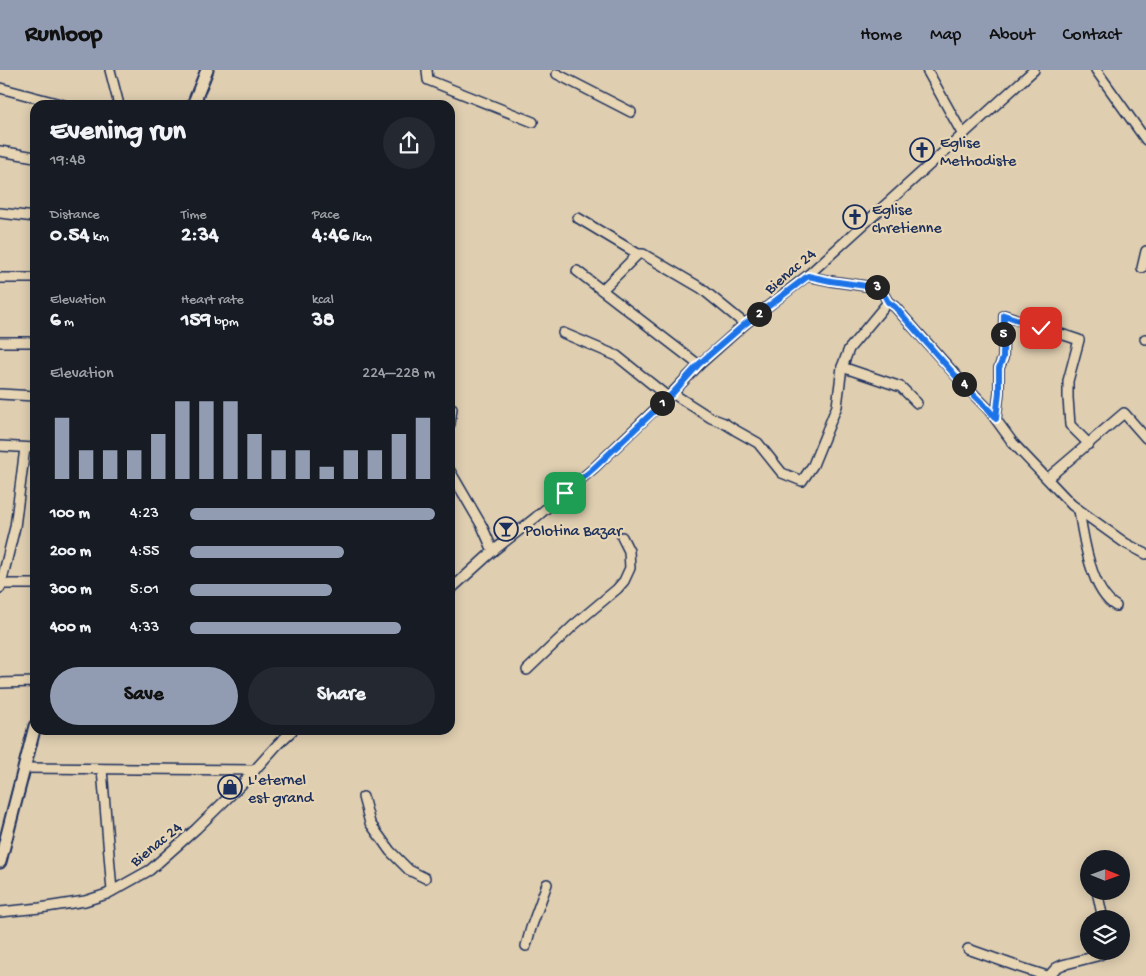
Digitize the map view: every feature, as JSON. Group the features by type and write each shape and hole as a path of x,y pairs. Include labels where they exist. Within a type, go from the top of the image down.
{"main road":[{"path":"195,100 207,70"},
{"path":"0,862 33,735"}],"street":[{"path":"110,70 118,100"},
{"path":"428,70 428,80 533,122"},
{"path":"927,70 963,135"},
{"name":"Bienac 24","path":"455,586 594,468 670,395 699,364 745,324 808,276 1034,70"},
{"path":"1096,70 1146,140"},
{"path":"557,74 631,112"},
{"path":"0,88 45,100"},
{"path":"0,151 30,155"},
{"path":"0,213 30,216"},
{"path":"578,218 638,254 642,254 701,288 745,324"},
{"path":"1142,268 1146,252"},
{"path":"602,290 638,254"},
{"path":"577,271 699,364"},
{"path":"808,276 880,288 888,302 895,307 961,382 989,410 1013,443 1072,505 1125,543 1146,554"},
{"path":"0,278 30,278"},
{"path":"564,333 617,356 670,395 758,443 782,473 802,481 813,465 837,406 842,367 849,349 888,302"},
{"path":"996,419 999,368 1003,358 1004,315 1079,340 1068,381 1070,425 1089,444"},
{"path":"0,342 30,342"},
{"path":"842,367 901,387 917,403"},
{"path":"0,394 30,396"},
{"path":"1048,478 1124,413 1146,438"},
{"path":"0,446 30,448"},
{"path":"25,448 15,527 0,586 30,584"},
{"path":"455,480 482,526 493,552"},
{"path":"1079,510 1082,531 1098,586 1110,603 1116,606"},
{"path":"526,670 624,581 630,568 629,551 622,537"},
{"path":"0,683 30,682"},
{"name":"Bienac 24","path":"0,912 85,901 107,894 150,870 243,783 288,735"},
{"path":"24,768 255,770"},
{"path":"102,769 112,891"},
{"path":"363,797 370,822 390,851 409,870 425,878"},
{"path":"526,946 547,884"},
{"path":"968,949 1019,968 1048,976 1056,968 1083,960"}],"place":[{"name":"Eglise Methodiste","path":"922,150"},
{"name":"Eglise chretienne","path":"855,217"},
{"name":"Polotina Bazar","path":"506,529"},
{"name":"L'eternel est grand","path":"230,787"}],"route":[{"path":"565,493 672,394 699,364 745,324 808,276 880,288 888,302 895,307 996,419 999,368 1003,358 1004,315 1041,328"}]}
